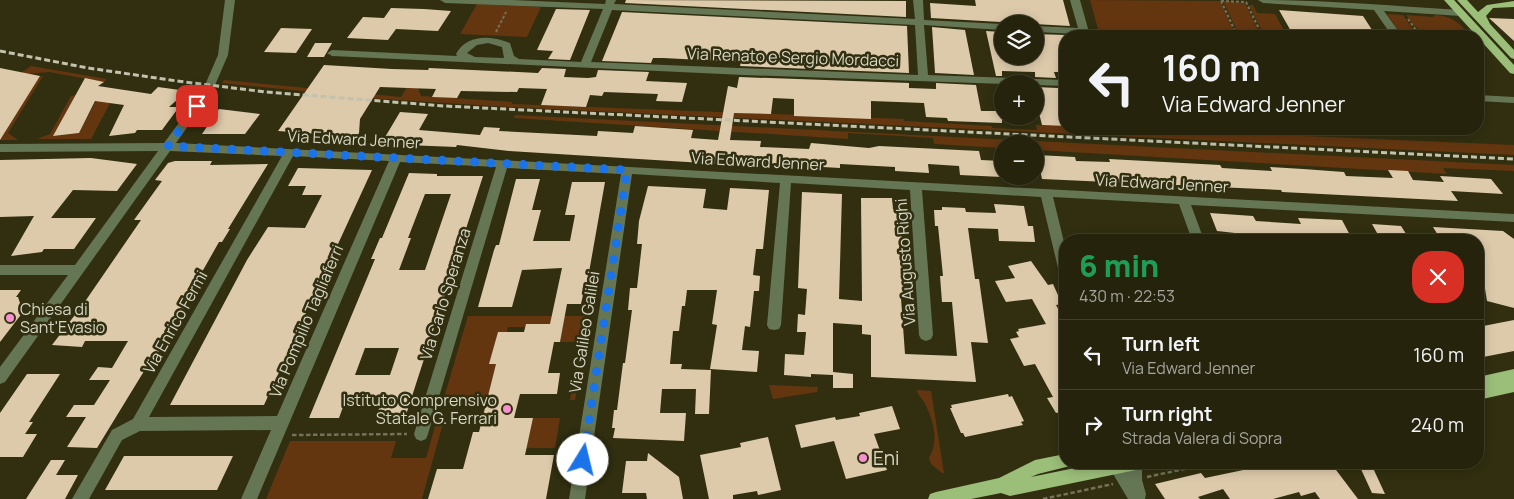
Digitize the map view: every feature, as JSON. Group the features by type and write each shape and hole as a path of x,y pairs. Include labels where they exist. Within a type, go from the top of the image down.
{"main road":[{"path":"1449,0 1477,30"},
{"path":"1462,0 1514,56"},
{"path":"1486,26 1480,16 1484,10 1493,6 1514,4"},
{"path":"1484,38 1514,71"},
{"path":"1484,382 1514,376"},
{"path":"1484,393 1514,386"},
{"path":"936,499 1002,485 1035,467 1059,462"},
{"path":"1002,485 1010,489 1104,469"}],"street":[{"path":"0,378 207,92 218,69 226,40 230,0"},
{"path":"445,0 609,4 994,27"},
{"path":"918,0 923,78"},
{"path":"1075,0 1083,30"},
{"path":"1263,0 1461,13"},
{"path":"585,65 609,4"},
{"path":"1378,7 1393,30"},
{"path":"1044,30 1059,31"},
{"path":"474,60 462,56 461,52 466,46 476,42 494,42 507,45 509,58 520,62"},
{"name":"Via Renato e Sergio Mordacci","path":"332,53 585,65 1059,83"},
{"path":"1484,98 1514,100"},
{"name":"Via Edward Jenner","path":"0,148 168,146 1514,218"},
{"name":"Via Enrico Fermi","path":"138,424 290,152"},
{"name":"Via Pompilio Tagliaferri","path":"249,499 396,158"},
{"name":"Via Carlo Speranza","path":"421,434 502,164"},
{"name":"Via Galileo Galilei","path":"577,499 627,170"},
{"path":"774,326 786,179"},
{"name":"Via Augusto Righi","path":"916,186 926,335"},
{"path":"1046,193 1059,247"},
{"path":"1183,200 1196,234"},
{"path":"0,270 78,270"},
{"path":"80,499 117,435 138,424 279,429"},
{"path":"1129,469 1138,499"}],"path":[{"path":"1235,30 1221,1 1246,2 1260,30"},
{"path":"493,36 511,3"},
{"path":"1404,14 1416,30"},
{"path":"279,429 421,434"}],"shaded area":[{"path":"1090,0 1220,1 1233,30 1103,30 1098,29"},
{"path":"1223,1 1245,3 1258,30 1237,30"},
{"path":"477,4 541,7 527,37 460,34"},
{"path":"1249,5 1253,5 1257,13 1275,14 1284,30 1262,30"},
{"path":"1387,14 1403,15 1414,30 1398,30"},
{"path":"1406,15 1447,17 1460,24 1466,30 1422,30 1415,27"},
{"path":"31,66 107,79 104,82 49,72 18,75"},
{"path":"43,76 8,133 18,140 0,140 0,134 39,77"},
{"path":"224,80 401,97 407,87 418,88 421,96 512,102 512,104 904,119 904,121 1037,130 1036,125 1059,126 1059,133 510,107 381,99 222,83"},
{"path":"76,95 54,136 79,133 96,101 117,97 110,103 91,139 37,139 50,134 71,96"},
{"path":"515,115 994,139 994,148 934,144 933,138 848,133 848,139 514,118"},
{"path":"1096,135 1279,135 1514,145 1514,155"},
{"path":"1044,141 1514,165 1514,171 1443,168 1447,174 1044,151"},
{"path":"468,316 590,316 575,400 570,400 580,342 560,342 563,324 526,324 525,327 508,327 507,332 498,332 490,364 510,364 509,368 495,368 487,401 443,401"},
{"path":"769,385 818,387 817,392 773,399"},
{"path":"917,390 931,391 944,473 931,464 929,458 935,438 933,424"},
{"path":"533,418 560,418 555,448 526,448"},
{"path":"436,423 443,423 422,499 266,499 290,441 396,441 391,458 426,458"}],"building":[{"path":"626,0 906,1 906,17 625,3"},
{"path":"975,0 1063,0 1070,26 1044,25 1044,15 994,15 994,22 931,18 930,3 976,6"},
{"path":"391,8 451,11 438,31 396,29 388,40 347,38 363,17 384,18"},
{"path":"556,9 590,10 570,60 548,59 553,51 537,50"},
{"path":"1279,10 1363,16 1372,30 1290,30"},
{"path":"622,12 907,26 909,73 740,66 741,62 663,58 653,58 651,63 602,61"},
{"path":"1489,18 1514,19 1514,41 1501,29"},
{"path":"932,27 965,30 974,75 935,73"},
{"path":"281,28 312,29 296,53 264,52"},
{"path":"986,31 994,32 994,65 1044,65 1044,34 1059,35 1059,72 1054,72 1056,78 1035,75 1035,72 1002,71 1002,75 996,75"},
{"path":"315,43 332,43 324,57 307,57"},
{"path":"324,65 538,73 542,68 566,69 564,77 588,78 596,77 598,70 649,72 646,81 687,83 682,102 656,101 658,94 604,92 602,96 590,95 586,107 541,105 547,89 519,88 517,92 461,91 457,98 432,97 436,89 380,87 360,119 359,133 355,139 346,139 345,136 278,131"},
{"path":"0,68 40,76 0,140"},
{"path":"739,77 909,83 909,88 936,89 936,83 976,85 981,111 994,111 994,123 948,121 947,118 926,117 924,103 871,101 871,119 794,116 794,99 773,98 771,114 734,113 730,140 761,141 760,147 809,149 811,143 869,148 879,146 979,151 981,160 994,161 994,177 960,175 959,166 928,164 929,173 895,171 895,167 840,164 840,168 752,163 736,165 509,151 457,145 456,147 381,144 400,112 428,114 419,130 480,135 484,127 500,128 499,131 597,136 598,131 633,133 635,126 693,130 691,138 718,140 728,86 737,88"},
{"path":"85,78 104,82 98,86 151,94 158,87 187,91 169,107 179,107 162,130 137,130 135,133 109,136 124,105 95,101 79,133 53,136"},
{"path":"1044,87 1058,88 1059,126 1042,125 1044,125"},
{"path":"219,109 260,114 245,134 202,134"},
{"path":"1044,155 1075,157 1076,161 1110,162 1109,159 1220,165 1222,168 1272,171 1270,167 1303,169 1344,172 1346,176 1393,178 1388,170 1408,171 1413,180 1444,182 1440,176 1491,179 1503,194 1451,191 1458,201 1282,192 1281,190 1044,179"},
{"path":"91,158 137,164 117,191 73,190 51,218 96,218 74,249 44,249 42,252 11,256 34,216 0,217 0,160"},
{"path":"175,161 212,161 210,165 268,164 222,242 219,242 202,272 205,272 182,312 179,312 159,346 162,346 152,363 149,363 97,448 67,447 86,417 66,417 74,405 94,405 110,380 89,380 98,367 112,368 128,341 85,341 82,347 52,345 84,303 141,220 134,220 162,181 155,180 168,163"},
{"path":"298,168 372,170 264,405 170,405 247,260 268,227 305,228 322,195 302,195 306,186 288,186"},
{"path":"409,173 437,174 437,176 483,176 405,418 376,418 383,396 347,396 339,418 309,418 375,259 371,259 380,238 382,238","holes":["425,194 451,194 425,270 399,270 411,238 408,238","365,348 399,348 390,375 355,375"]},
{"path":"516,179 540,179 532,210 541,210 533,241 570,241 575,215 565,215 572,182 605,182 585,295 583,295 581,304 567,304 560,342 554,342 548,373 560,373 557,394 520,394 514,418 533,418 525,455 554,455 546,499 428,499 437,469 463,469 473,432 479,432 496,364 489,364 498,332 524,332 526,324 550,324 562,268 522,270 512,307 478,307 494,250 496,245 499,245"},
{"path":"648,186 706,189 703,208 727,210 730,188 769,190 763,249 756,249 753,275 760,276 759,291 754,291 750,327 745,326 742,350 759,351 757,372 710,369 717,325 712,324 717,290 687,290 685,306 682,306 679,331 673,331 670,364 682,364 681,369 711,370 709,414 695,414 696,389 662,389 660,413 686,413 684,441 613,438 615,428 612,428 614,410 617,410 632,310 628,310 630,288 637,288 642,244 637,244 639,221"},
{"path":"802,192 842,194 839,299 862,301 861,198 892,198 893,209 901,210 904,298 901,298 905,354 957,356 952,302 942,302 940,276 943,276 938,226 935,226 934,210 942,210 942,207 965,208 966,212 996,213 994,204 1024,206 1028,226 1033,226 1035,242 999,241 998,229 968,228 975,279 979,279 988,343 971,342 976,382 871,377 871,335 862,334 862,325 833,323 833,372 853,374 853,388 833,388 833,375 811,374 811,377 784,375 785,354 804,355 806,332 797,332 798,314 805,315 807,289 798,288"},
{"path":"1210,213 1253,216 1256,221 1301,224 1298,218 1342,220 1349,234 1235,234 1217,231"},
{"path":"1372,224 1401,226 1406,234 1378,234"},
{"path":"1433,227 1503,231 1514,239 1514,308 1487,301 1484,282 1484,234 1437,234"},
{"path":"1031,261 1048,285 1053,284 1059,297 1059,304 1056,305 1059,310 1059,412 1056,413 1047,398 1053,397 1035,364 1024,366 1010,339 1019,337 1016,332 1019,331 1018,329 1046,324 1032,299 1006,302 995,281 1015,278 1008,266"},
{"name":"Chiesa di Sant'Evasio","path":"0,290 21,290 16,297 18,297 23,312 0,342"},
{"path":"1514,320 1514,351 1484,357 1484,326"},
{"path":"27,374 60,374 29,422 33,422 25,434 37,434 23,457 0,457 0,413"},
{"path":"1008,394 1009,397 1012,396 1024,421 1021,422 1023,425 965,437 961,433 950,408 952,408 951,405"},
{"path":"892,406 900,429 874,434 887,470 846,479 834,441 801,448 795,425 835,417 836,420 860,416 859,413"},
{"path":"768,437 781,490 758,495 757,491 733,495 733,499 709,499 700,455 741,447 740,443"},
{"path":"648,453 679,477 683,499 647,499 646,493 622,493 626,461 647,461"},
{"path":"124,456 233,456 217,490 105,490"},
{"path":"51,460 65,460 56,475 78,475 65,499 26,499"},
{"path":"1248,469 1335,469 1358,499 1320,499 1315,492 1301,496 1299,492 1273,499 1230,499 1223,489 1198,497 1200,499 1165,499 1155,484 1201,473 1205,478"},
{"path":"1361,469 1373,469 1385,494 1372,493"}],"railway":[{"path":"0,51 88,68 177,81 266,92 444,106 1514,159"}],"place":[{"name":"Chiesa di Sant'Evasio","path":"10,318"},
{"name":"Istituto Comprensivo Statale G. Ferrari","path":"507,409"},
{"name":"Eni","path":"863,458"}],"route":[{"path":"197,106 168,146 627,170 583,460"}]}
